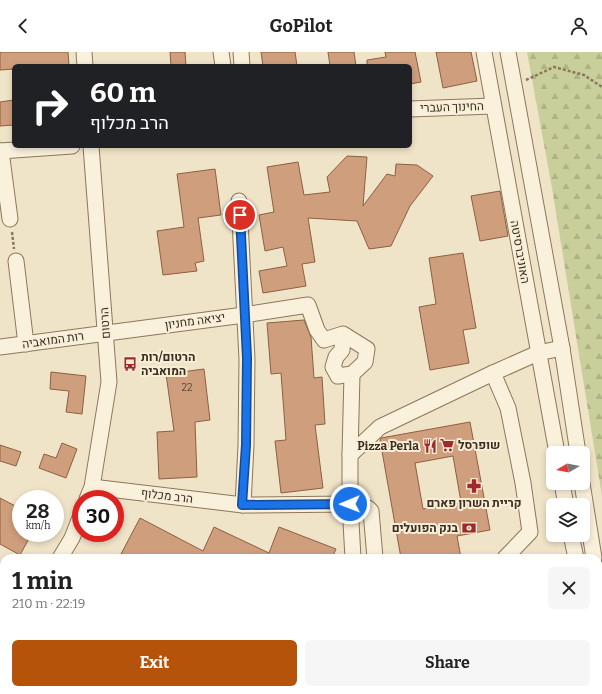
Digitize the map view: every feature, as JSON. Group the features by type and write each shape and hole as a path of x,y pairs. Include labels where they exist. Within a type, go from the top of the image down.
{"street":[{"path":"84,52 85,64"},
{"path":"221,52 223,64"},
{"path":"241,52 242,64"},
{"name":"האוניברסיטה","path":"484,52 556,446"},
{"name":"האוניברסיטה","path":"508,52 562,348 577,446"},
{"name":"החינוך העברי","path":"412,109 493,106"},
{"path":"10,219 1,151 44,148"},
{"name":"הרטום","path":"91,490 109,382 92,148"},
{"path":"239,201 247,358 246,437 242,505"},
{"path":"16,261 26,344"},
{"name":"יציאה מחניון","path":"105,333 308,305 318,330 324,340 343,334"},
{"name":"רות המואביה","path":"0,347 105,333"},
{"path":"343,334 367,348 364,362 352,374 338,376 333,367 336,357 342,350 343,334"},
{"path":"350,456 380,427 492,373 538,353 562,348"},
{"path":"492,373 508,408 523,483 530,532 509,554"},
{"path":"352,374 350,504 353,554"},
{"path":"583,490 593,554"},
{"name":"הרב מכלוף","path":"124,496 242,505 350,504 368,508 371,511 375,554"},
{"path":"62,554 72,538"},
{"path":"71,554 72,538"},
{"path":"573,542 575,554"}],"path":[{"path":"514,85 554,67 584,75 602,87"},
{"path":"10,219 16,261"}],"green space":[{"path":"527,52 602,52 602,496 552,188"}],"building":[{"path":"0,52 68,52 69,64 12,64 12,69 0,70"},
{"path":"170,52 185,52 186,64 171,64"},
{"path":"261,52 295,52 297,64 263,64"},
{"path":"328,52 354,52 356,64 330,64"},
{"path":"385,52 415,52 421,82 412,84 412,64 367,64 367,60 386,57"},
{"path":"436,52 471,52 477,81 443,88"},
{"path":"12,100 12,125 0,126 0,102"},
{"path":"347,156 367,157 363,206 387,174 395,176 396,164 417,165 433,176 410,206 391,246 369,249 357,221 308,218 315,262 302,264 306,286 263,293 259,271 287,266 283,247 265,251 259,215 274,212 267,167 298,162 304,195 330,192 327,177"},
{"path":"215,169 221,215 198,218 204,261 195,263 197,271 163,275 157,231 184,227 177,174"},
{"path":"500,191 508,236 480,241 471,196"},
{"path":"463,253 476,328 463,330 469,363 430,370 419,307 436,304 429,258"},
{"path":"304,320 311,337 314,378 322,377 325,424 315,425 323,488 281,493 275,441 286,440 281,373 271,374 267,323"},
{"path":"204,369 210,420 195,422 197,477 159,479 157,432 174,431 166,374"},
{"path":"51,372 86,376 82,414 66,412 69,391 50,389"},
{"path":"470,422 490,530 457,536 460,554 400,554 380,440 381,438","holes":["453,456 461,502 423,509 415,463"]},
{"path":"62,443 77,449 66,478 39,468 44,454 56,458"},
{"path":"0,445 21,452 16,466 0,461"},
{"path":"0,498 12,504 12,542 27,542 21,554 0,544"},
{"path":"140,518 203,551 214,527 269,553 279,527 336,549 334,554 121,554"}],"place":[{"name":"הרטום/רות המואביה","path":"130,364"},
{"name":"שופרסל","path":"447,445"},
{"name":"Pizza Perla","path":"430,446"},
{"name":"קריית השרון פארם","path":"474,486"},
{"name":"בנק הפועלים","path":"469,528"}],"route":[{"path":"240,215 247,358 246,445 242,505 350,504"}]}
